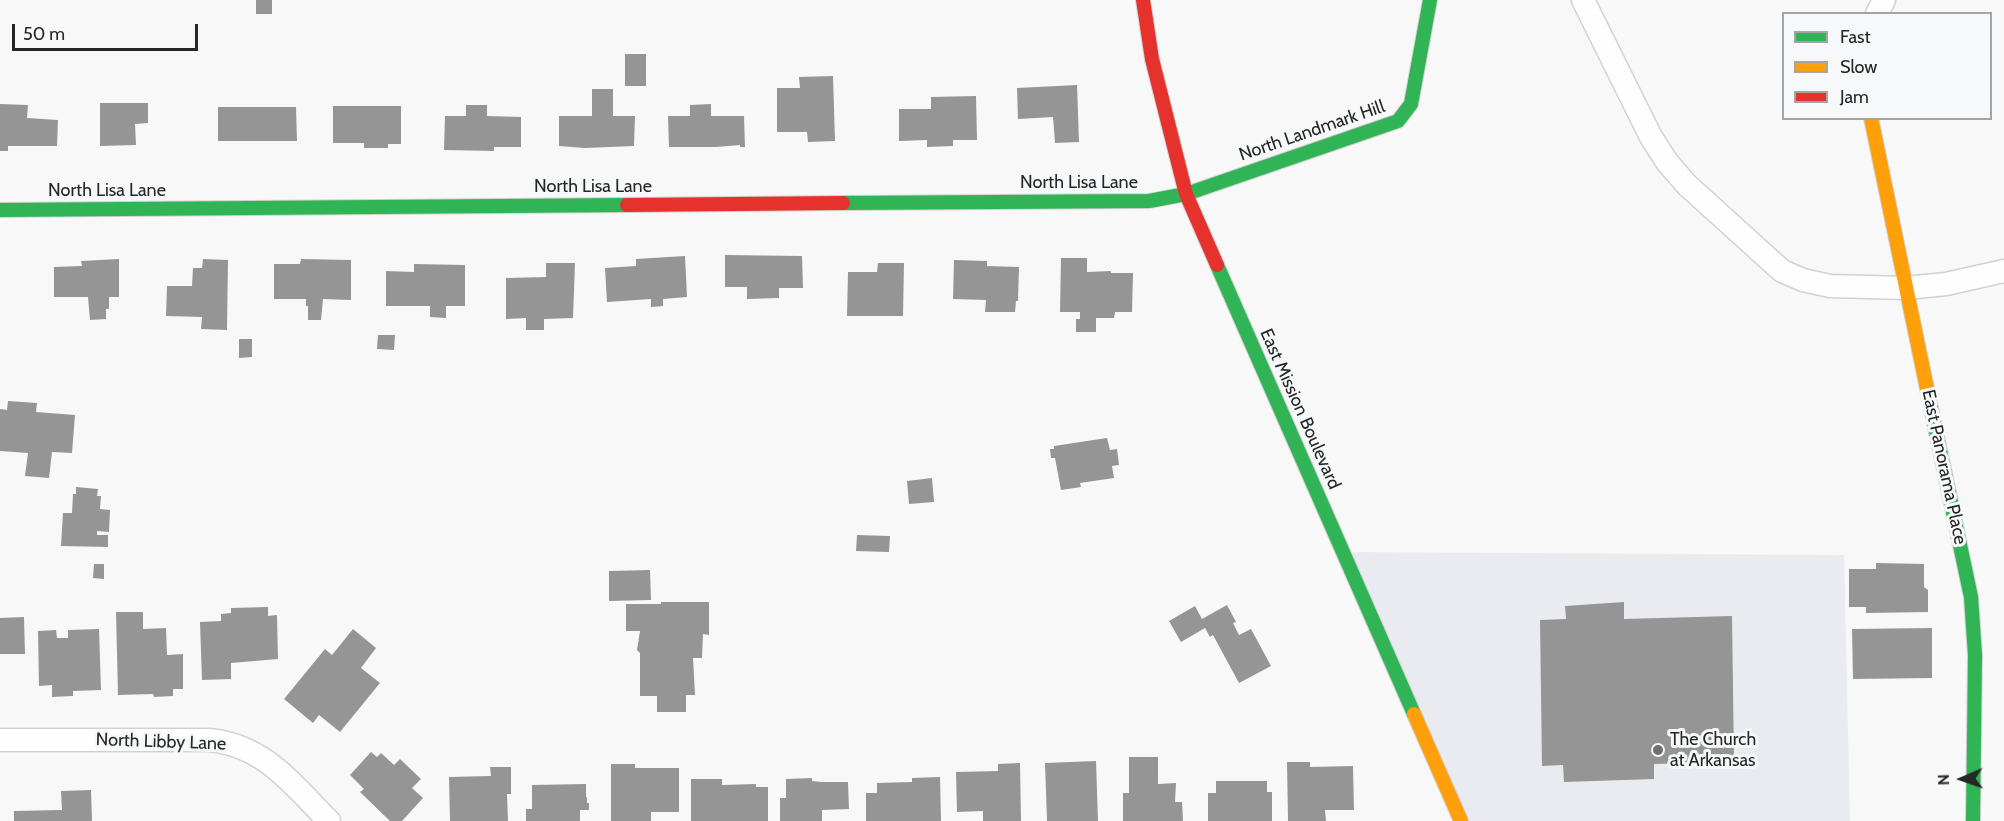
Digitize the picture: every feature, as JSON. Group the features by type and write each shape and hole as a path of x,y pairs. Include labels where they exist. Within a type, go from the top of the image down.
{"street":[{"name":"East Mission Boulevard","path":"1143,0 1152,59 1186,194 1461,821"},
{"name":"North Landmark Hill","path":"1186,194 1398,121 1411,104 1430,0"},
{"path":"1583,0 1651,137 1667,162 1687,184 1782,271 1803,280 1830,286 1906,288 1946,284 2004,272"},
{"name":"East Panorama Place","path":"1871,120 1971,597 1975,655 1974,821"},
{"name":"North Lisa Lane","path":"0,210 1149,201 1186,194"},
{"name":"North Libby Lane","path":"0,740 227,741 259,755 329,821"}],"shaded area":[{"path":"1343,552 1844,555 1850,821 1461,821"}],"building":[{"path":"256,0 272,0 272,14 256,14"},
{"path":"625,54 646,54 646,86 625,86"},
{"path":"833,76 835,141 808,142 807,132 777,132 777,88 800,88 799,77"},
{"path":"1077,85 1079,142 1055,143 1053,117 1018,119 1017,88"},
{"path":"592,89 613,89 613,116 635,116 634,146 585,148 559,146 559,116 592,116"},
{"path":"976,96 977,140 953,140 953,146 927,147 927,140 899,141 899,109 931,109 931,97"},
{"path":"100,103 148,103 148,123 135,124 136,145 100,146"},
{"path":"0,104 28,105 27,118 58,120 57,146 8,146 8,151 0,151"},
{"path":"711,104 711,116 744,116 745,147 740,147 740,145 669,147 668,116 690,116 690,105"},
{"path":"466,105 487,105 487,116 521,117 521,147 494,147 494,151 444,150 445,116 466,116"},
{"path":"333,106 401,106 401,144 388,144 388,148 364,148 364,143 333,143"},
{"path":"218,107 296,107 297,141 218,141"},
{"path":"725,255 802,256 803,288 779,288 779,298 747,299 747,287 725,287"},
{"path":"685,256 687,297 663,299 663,306 651,307 651,299 607,302 605,268 636,266 636,259"},
{"path":"1061,258 1087,258 1087,272 1133,273 1132,312 1115,312 1114,318 1096,318 1096,332 1076,332 1076,319 1080,319 1080,312 1060,312"},
{"path":"119,259 119,297 109,297 106,319 90,320 88,297 54,297 54,267 82,266 81,261"},
{"path":"203,259 228,260 227,330 201,329 202,317 166,316 167,286 192,286 193,268 202,268"},
{"path":"301,259 351,260 351,300 323,299 321,320 308,320 306,299 274,299 274,264 300,264"},
{"path":"954,260 987,261 987,266 1019,267 1018,301 1016,301 1015,312 985,312 986,300 953,299"},
{"path":"546,263 575,263 573,318 544,319 544,330 526,330 526,318 506,319 506,278 546,277"},
{"path":"878,263 904,263 903,316 847,316 848,272 877,272"},
{"path":"414,264 465,265 465,306 446,306 446,318 430,317 430,306 386,306 386,271 414,272"},
{"path":"378,335 395,335 394,350 377,349"},
{"path":"239,339 252,339 252,357 239,358"},
{"path":"8,401 37,403 36,412 75,415 72,453 52,452 49,478 25,476 28,453 0,451 0,409 7,410"},
{"path":"1107,438 1110,450 1117,449 1119,465 1112,466 1114,478 1080,483 1081,487 1061,490 1055,458 1051,458 1050,449 1054,449 1054,446"},
{"path":"932,478 934,502 909,504 907,481"},
{"path":"76,487 98,489 97,496 101,496 100,509 110,510 109,532 97,531 97,535 108,535 108,547 61,546 63,513 72,513 73,494 76,494"},
{"path":"857,535 890,536 889,552 856,551"},
{"path":"1876,563 1924,564 1924,587 1928,590 1928,612 1866,613 1866,607 1849,607 1849,569 1876,569"},
{"path":"94,564 104,564 104,579 93,578"},
{"path":"650,570 651,600 609,601 609,571"},
{"path":"661,602 709,602 709,635 703,634 702,658 693,658 695,695 686,695 686,712 657,712 657,696 640,696 640,653 637,650 640,631 626,631 626,604 661,604"},
{"path":"1624,602 1624,619 1732,616 1734,762 1654,764 1654,779 1564,782 1563,765 1542,766 1540,620 1566,619 1565,606"},
{"path":"1227,605 1236,622 1233,623 1239,635 1251,629 1271,666 1239,683 1213,635 1210,637 1205,628 1181,642 1169,621 1195,606 1202,619"},
{"path":"268,607 268,616 277,615 278,659 231,663 231,679 202,680 200,622 221,621 221,614 231,613 231,608"},
{"path":"116,612 143,612 143,629 166,628 167,655 183,654 183,689 173,689 173,696 118,695"},
{"path":"24,617 25,654 0,654 0,618"},
{"path":"1932,628 1932,678 1853,679 1852,629"},
{"path":"99,629 101,690 73,691 73,696 52,697 52,685 39,686 38,631 56,630 57,638 68,638 68,630"},
{"path":"353,629 376,648 361,668 380,683 340,732 319,715 313,723 284,699 325,649 332,655"},
{"path":"371,752 377,757 381,753 394,765 400,759 421,779 412,788 423,798 402,821 390,821 360,792 364,789 350,775"},
{"path":"1129,757 1158,757 1158,784 1176,783 1175,802 1182,802 1183,821 1123,821 1123,793 1129,793"},
{"path":"1096,761 1098,821 1047,821 1045,763"},
{"path":"1287,762 1310,762 1310,767 1353,766 1354,810 1325,810 1326,821 1288,821"},
{"path":"1020,763 1021,821 983,821 983,811 957,812 956,772 998,771 998,764"},
{"path":"611,764 635,764 635,768 679,768 679,812 651,812 651,821 611,821"},
{"path":"490,767 511,767 511,794 507,794 508,821 450,821 449,777 491,776"},
{"path":"940,777 941,821 866,821 866,793 877,793 877,783 912,782 912,778"},
{"path":"812,778 812,781 848,782 849,809 822,810 822,821 780,821 780,798 786,798 786,779"},
{"path":"691,779 722,779 722,785 756,784 756,787 768,787 768,821 691,821"},
{"path":"1216,781 1267,781 1267,792 1272,792 1272,821 1208,821 1208,793 1216,793"},
{"path":"586,784 589,810 580,810 580,821 526,821 526,809 532,809 532,785"},
{"path":"91,790 92,821 14,821 14,811 62,810 61,791"}],"traffic: fast":[{"path":"843,203 1149,201 1186,194 1398,121 1411,104 1430,0"},
{"path":"0,210 627,205"},
{"path":"1217,265 1414,714"},
{"path":"1931,408 1971,597 1975,655 1973,821"}],"traffic: slow":[{"path":"1871,120 1931,408"},
{"path":"1414,714 1461,821"}],"traffic: jam":[{"path":"1143,0 1152,59 1186,194 1217,265"},
{"path":"627,205 843,203"}],"place":[{"name":"The Church at Arkansas","path":"1658,750"}]}
